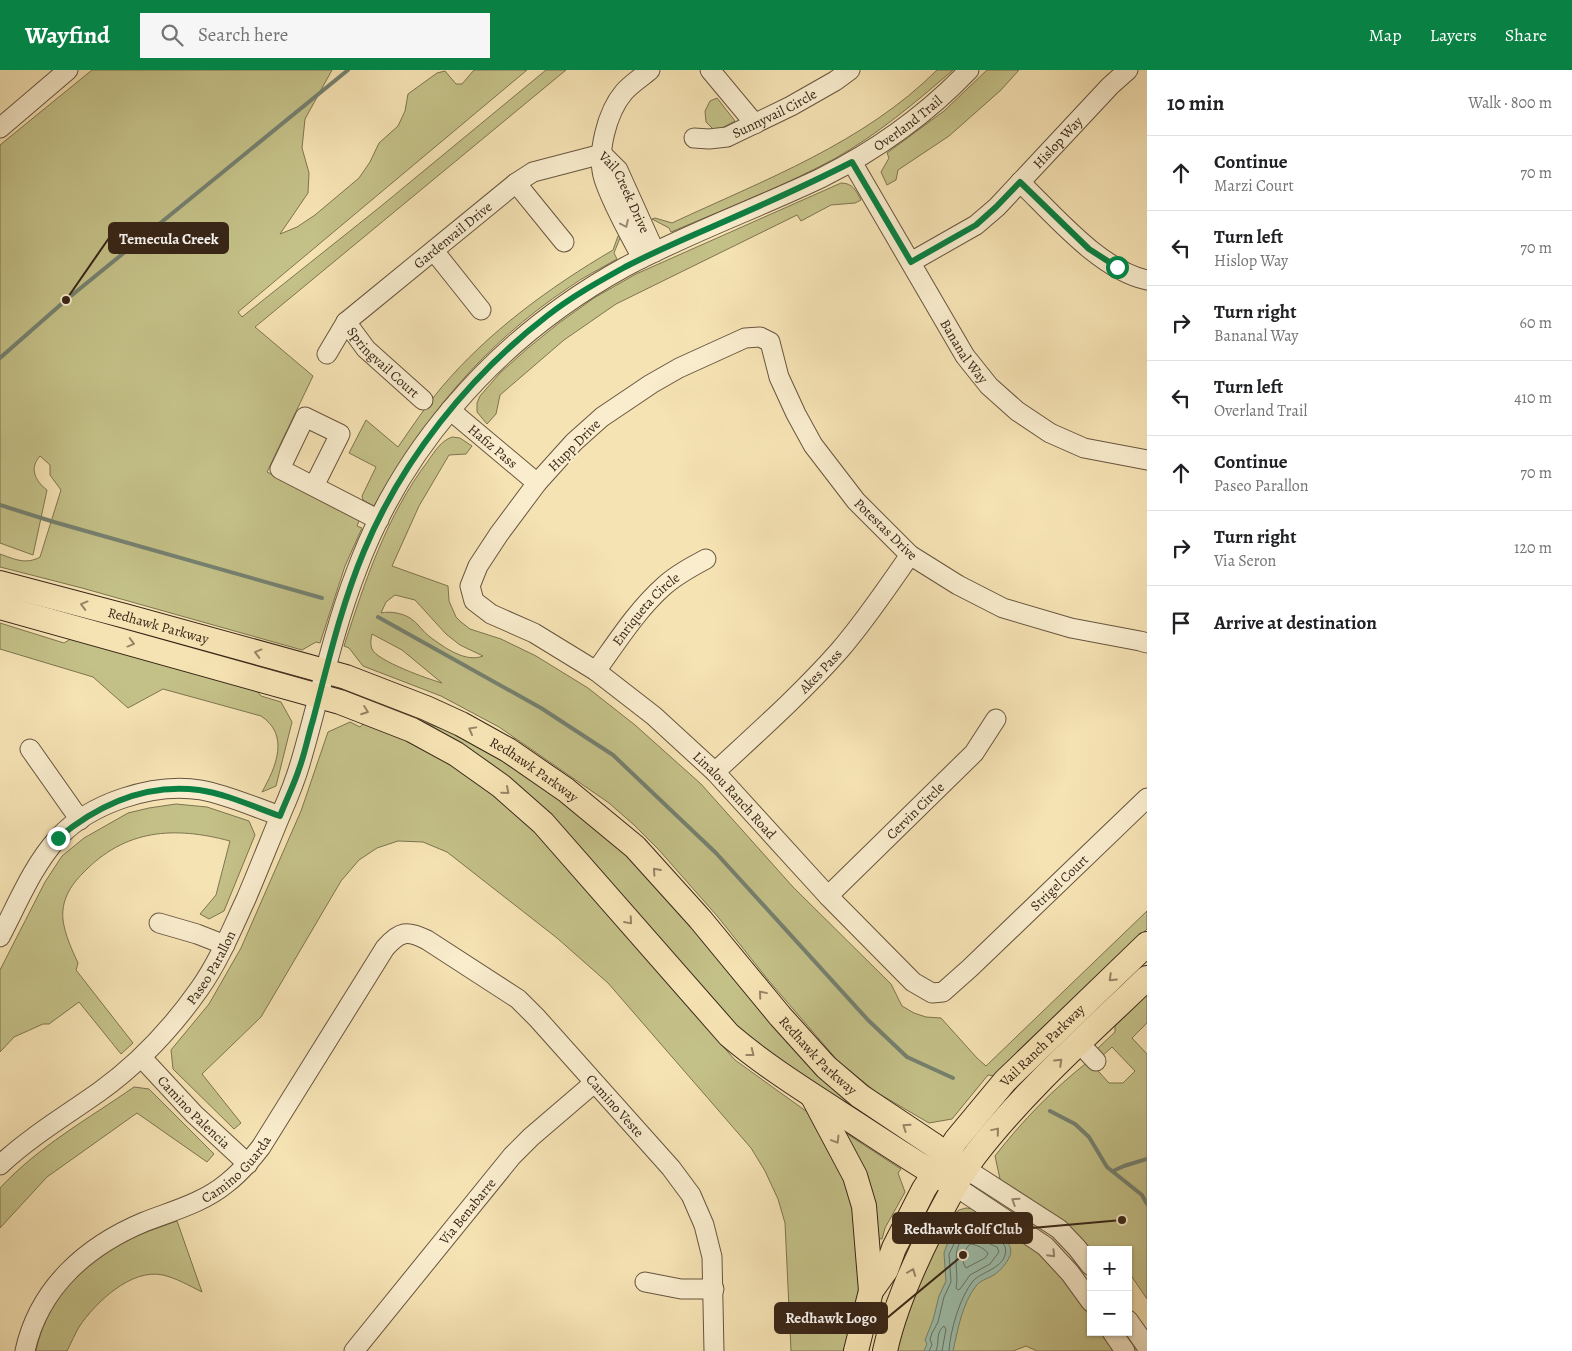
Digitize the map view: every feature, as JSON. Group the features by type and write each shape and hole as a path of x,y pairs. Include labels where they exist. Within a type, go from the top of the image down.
{"main road":[{"name":"Redhawk Parkway","path":"0,583 326,672 391,693 461,724 508,750 566,790 635,847 826,1068 940,1164"},
{"name":"Redhawk Parkway","path":"0,607 340,702 412,730 456,754 500,786 543,823 729,1035 752,1055 813,1097 940,1164 961,1178"},
{"name":"Vail Ranch Parkway","path":"940,1164 956,1140 1005,1080 1147,944"},
{"name":"Vail Ranch Parkway","path":"961,1178 974,1156 1019,1103 1147,978"},
{"path":"813,1097 855,1176 864,1206 871,1292 856,1351"},
{"path":"871,1292 886,1270 894,1248 924,1189 940,1164"},
{"path":"885,1351 897,1310 915,1262 945,1202 961,1178"}],"street":[{"path":"2,122 68,70"},
{"path":"602,154 604,136 614,105 625,90 650,70"},
{"path":"710,70 755,124"},
{"name":"Sunnyvail Circle","path":"694,138 709,140 727,137 835,81 850,70"},
{"name":"Overland Trail","path":"319,696 352,583 394,490 450,410 500,356 547,316 578,294 648,255 812,182 852,162 903,127 936,101 969,70"},
{"name":"Hislop Way","path":"911,262 976,225 996,207 1110,86 1128,70"},
{"name":"Gardenvail Drive","path":"327,354 346,322 516,183 533,172 602,154"},
{"name":"Vail Creek Drive","path":"602,154 618,170 623,200 648,255"},
{"name":"Bananal Way","path":"852,162 965,356 989,386 1017,411 1050,433 1084,448 1147,460"},
{"path":"1020,182 1089,249 1117,267 1147,280"},
{"path":"516,183 564,242"},
{"path":"434,251 481,310"},
{"name":"Springvail Court","path":"346,322 366,349 423,400"},
{"name":"Potestas Drive","path":"735,342 745,338 760,337 770,342 779,377 813,445 856,501 910,555 958,585 1003,608 1071,628 1147,643"},
{"name":"Hupp Drive","path":"474,601 470,586 478,566 537,482 574,442 602,417 651,384 679,368 735,342"},
{"name":"Hafiz Pass","path":"450,410 537,482"},
{"path":"314,486 379,520"},
{"name":"Akes Pass","path":"715,772 839,651 872,609 910,555"},
{"name":"Enriqueta Circle","path":"596,671 644,607 664,586 687,569 706,559"},
{"name":"Linalou Ranch Road","path":"474,601 491,614 534,633 596,671 654,716 715,772 828,896 922,989 932,993 942,992 970,968"},
{"name":"Paseo Parallon","path":"0,1165 17,1149 101,1091 142,1058 169,1028 202,986 225,945 254,881 299,769 319,696"},
{"name":"Cervin Circle","path":"828,896 974,754 996,719"},
{"path":"30,749 80,820"},
{"path":"0,937 39,864 58,838 80,820 110,803 138,794 172,789 200,790 280,816"},
{"name":"Strigel Court","path":"970,968 1147,798"},
{"path":"159,923 225,945"},
{"name":"Camino Veste","path":"404,933 415,934 427,940 518,999 672,1168 691,1195 704,1225 712,1257 714,1351"},
{"name":"Camino Guarda","path":"25,1351 37,1318 49,1295 67,1272 87,1253 114,1236 200,1200 227,1184 248,1164 261,1147 385,948 394,938 404,933"},
{"path":"1079,1043 1096,1061"},
{"name":"Camino Palencia","path":"142,1058 194,1114 248,1164"},
{"name":"Via Benabarre","path":"354,1351 512,1156 594,1082"},
{"path":"961,1178 1059,1229 1087,1261"},
{"path":"961,1178 1045,1246 1070,1273 1087,1296"},
{"path":"645,1282 681,1289 714,1289"},
{"path":"1132,1326 1147,1347"},
{"path":"1115,1336 1125,1351"}],"shaded area":[{"path":"92,70 332,70 305,119 302,148 309,173 308,193 280,234 297,227 315,215 359,178 370,162 379,143 398,126 405,111 408,94 437,73 445,71 456,84 462,84 474,70 527,70 238,312 242,317 380,207 546,70 566,70 255,327 313,376 267,472 360,518 357,526 362,528 345,566 320,643 316,642 302,650 0,567 0,554 25,561 40,557 61,490 50,475 50,465 40,456 34,470 39,483 47,490 33,555 0,543 0,145"},
{"path":"937,70 953,70 881,129 834,159 774,188 671,232 669,228 652,219 655,218 672,223 812,158 878,119"},
{"path":"987,70 1019,70 1001,90 949,136 898,170 896,180 887,185 881,172 889,158 887,153 944,111"},
{"path":"717,98 735,121 720,129 713,129 706,122 705,111 710,101"},
{"path":"841,183 851,186 861,200 855,203 831,205 801,221 797,215 616,304 564,340 500,395 496,414 487,424 477,412 477,403 480,396 500,373 559,323 594,298 636,274"},
{"path":"622,234 623,236 620,238 614,253 617,259 580,280 537,310 482,359 457,385 435,413 413,443 374,506 363,500 362,496 376,467 349,453 366,420 398,447 435,395 479,348 499,329 543,295 613,250 618,236"},
{"path":"452,437 460,438 472,446 466,454 449,455 419,506 392,566 448,586 449,601 456,617 470,629 501,639 536,656 588,688 635,725 701,784 793,887 891,984 902,1006 926,1017 941,1018 986,1066 1147,911 1147,929 999,1074 994,1076 988,1075 952,1119 929,1123 876,1092 838,1061 769,981 718,917 659,850 609,803 499,727 441,696 363,666 349,648 344,646 378,549 389,526 413,482 436,450","holes":["395,595 415,600 446,634 460,645 483,656 476,658 463,656 442,646 407,616 392,612 381,613 386,602","372,634 402,650 442,683 383,659 372,649"]},
{"path":"0,623 64,643 74,637 256,690 261,696 281,702 292,722 276,786 262,792 272,772 278,752 278,742 270,724 261,716 163,689 128,708 93,677 0,649"},
{"path":"353,694 453,732 512,762 607,833 922,1151 920,1153 763,1051 715,1003 592,860 553,820 351,695"},
{"path":"350,722 360,727 364,723 396,735 457,767 514,809 588,887 619,928 735,1060 810,1114 851,1179 862,1275 846,1351 791,1351 785,1223 778,1199 765,1171 751,1148 608,983 557,938 447,852 423,842 398,841 377,848 359,860 341,881 261,1017 202,1074 241,1123 234,1129 173,1069 171,1050 209,1004 241,948 301,811 328,732"},
{"path":"176,804 207,807 249,821 255,835 224,911 209,919 200,914 216,895 230,841 189,833 151,835 116,847 99,858 74,883 67,894 63,906 65,931 78,963 76,970 133,1043 121,1054 79,1002 49,1024 43,1024 14,1037 0,1052 0,970 45,882 62,856 84,838 128,813"},
{"path":"1147,995 1147,1023 1132,1038 1147,1054 1147,1299 1132,1277 1132,1246 1087,1246 1087,1252 999,1182 995,1156 1039,1106 1089,1061 1109,1083 1123,1083 1135,1071 1112,1047 1100,1058 1095,1051 1115,1032 1115,1026"},
{"path":"134,1087 149,1089 214,1154 207,1162 137,1113 47,1177 0,1228 0,1188 47,1146"},
{"path":"844,1132 901,1169 898,1173 905,1192 885,1228 882,1239 874,1238"},
{"path":"966,1208 974,1209 1042,1253 1087,1304 1087,1336 1110,1336 1120,1351 1037,1351 1026,1346 1013,1351 896,1351 920,1278 951,1216 959,1210"},
{"path":"177,1221 202,1292 163,1275 151,1274 139,1277 115,1289 94,1308 79,1327 67,1351 36,1351 47,1318 56,1303 66,1288 91,1262 120,1243"}],"water":[{"path":"973,1225 1006,1241 1011,1250 1010,1255 999,1271 978,1284 971,1293 961,1317 953,1351 924,1351 927,1344 925,1340 933,1320 939,1296 946,1281 944,1253 948,1242 954,1233 963,1226"}],"waterway":[{"path":"0,358 66,300 348,70"},
{"path":"0,505 322,598"},
{"path":"378,617 541,708 613,755 716,853 868,1020 907,1057 953,1078"},
{"path":"1050,1111 1075,1124 1089,1137 1107,1167 1142,1195 1147,1204"},
{"path":"1113,1171 1147,1159"}],"place":[{"name":"Temecula Creek","path":"66,300"},
{"name":"Redhawk Golf Club","path":"1122,1220"},
{"name":"Redhawk Logo","path":"963,1255"}],"route":[{"path":"58,838 80,820 110,803 138,794 172,789 200,790 230,798 280,816 299,769 333,643 355,574 394,490 450,410 500,356 547,316 578,294 626,267 852,162 911,262 976,225 1020,182 1089,249 1117,267"}]}
